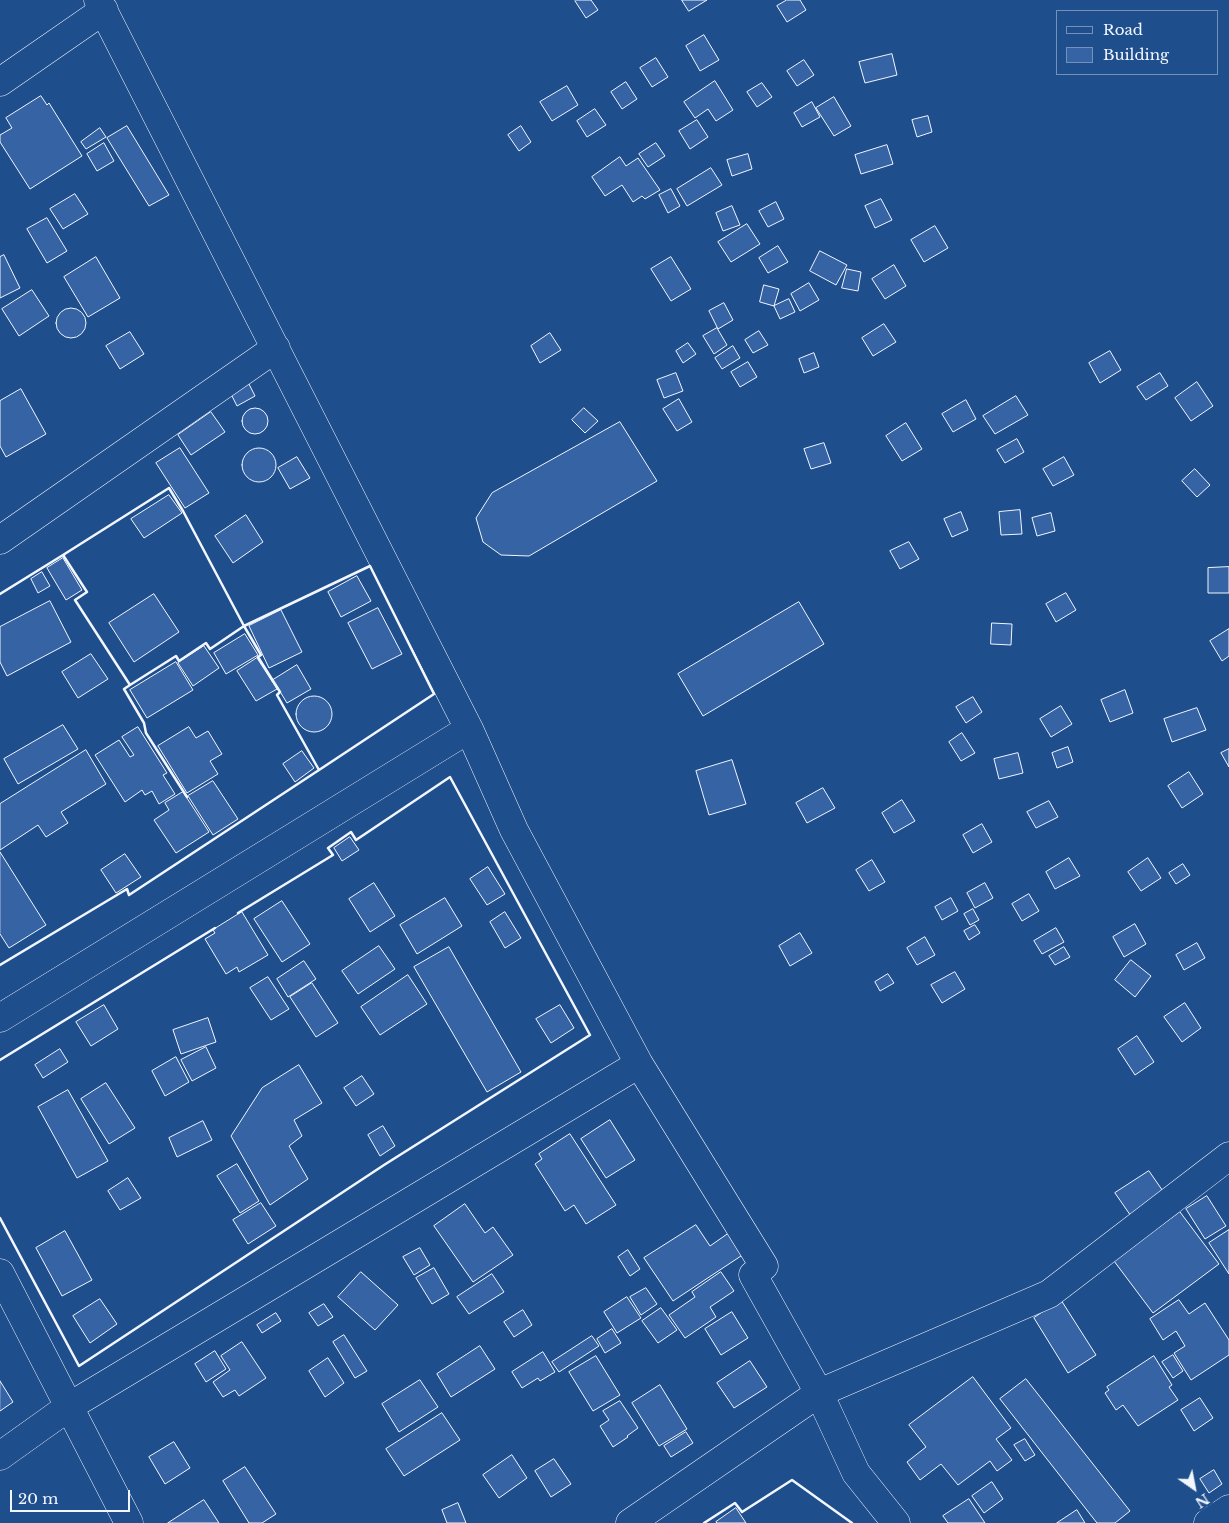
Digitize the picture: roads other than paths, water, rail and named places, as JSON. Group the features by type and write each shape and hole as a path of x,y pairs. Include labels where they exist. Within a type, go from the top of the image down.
{"street":[{"path":"0,82 101,5 469,729 514,830 639,1064 764,1266 753,1275 819,1393 856,1473 896,1523"},
{"path":"0,540 276,348"},
{"path":"0,1018 469,729"},
{"path":"0,1456 70,1406 639,1064"},
{"path":"630,1523 819,1393 1049,1294 1229,1156"},
{"path":"0,1273 129,1523"},
{"path":"1208,1523 1229,1508"}]}
